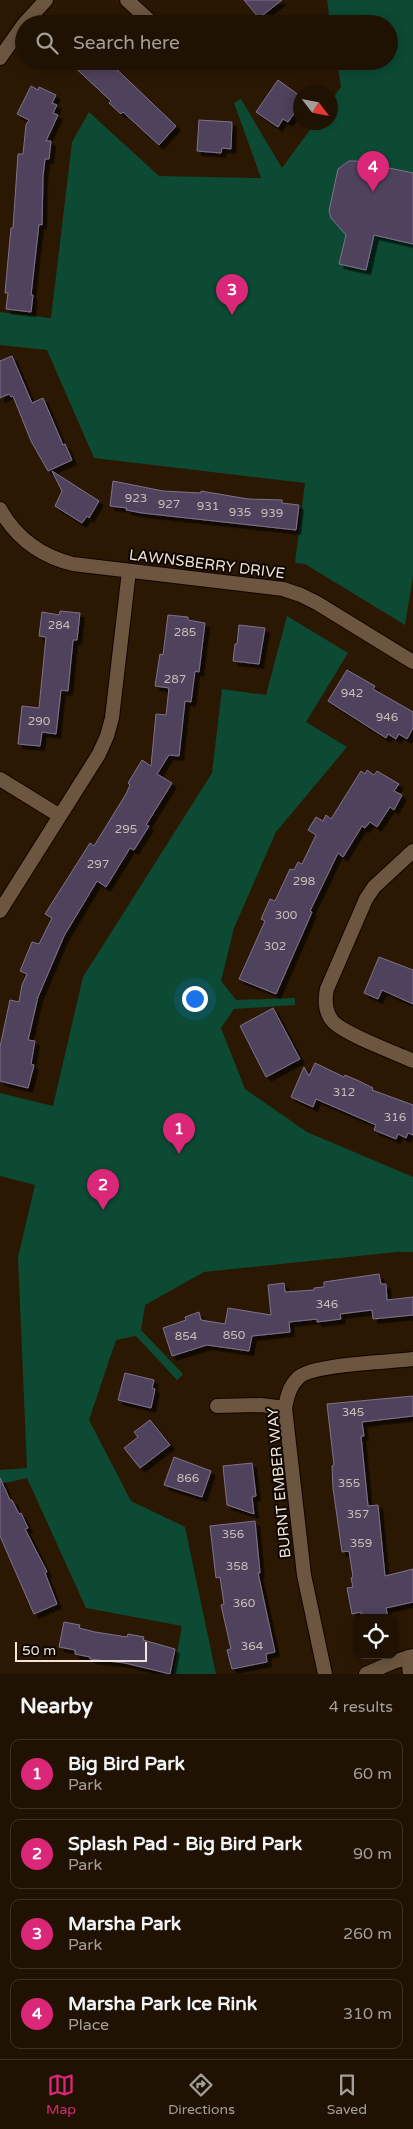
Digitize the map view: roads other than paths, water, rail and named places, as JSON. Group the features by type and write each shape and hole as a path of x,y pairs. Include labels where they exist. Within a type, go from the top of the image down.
{"street":[{"path":"32,15 46,0"},
{"path":"127,0 143,15"},
{"path":"0,58 15,37"},
{"name":"LAWNSBERRY DRIVE","path":"0,509 6,520 28,544 58,560 74,564 283,589 301,595 413,662"},
{"path":"0,911 99,754 107,736 112,718 129,571"},
{"path":"0,779 60,816"},
{"path":"413,852 374,887 366,899 327,989 325,1000 331,1020 344,1030 413,1061"},
{"name":"BURNT EMBER WAY","path":"325,1674 304,1575 285,1408 288,1392 300,1376 316,1369 413,1360"},
{"path":"217,1406 261,1405 285,1408"},
{"path":"366,1674 410,1656 410,1674"}],"place":[{"name":"Marsha Park Ice Rink","path":"373,192"},
{"name":"Marsha Park","path":"232,315"},
{"name":"Big Bird Park","path":"179,1154"},
{"name":"Splash Pad - Big Bird Park","path":"103,1210"}]}
